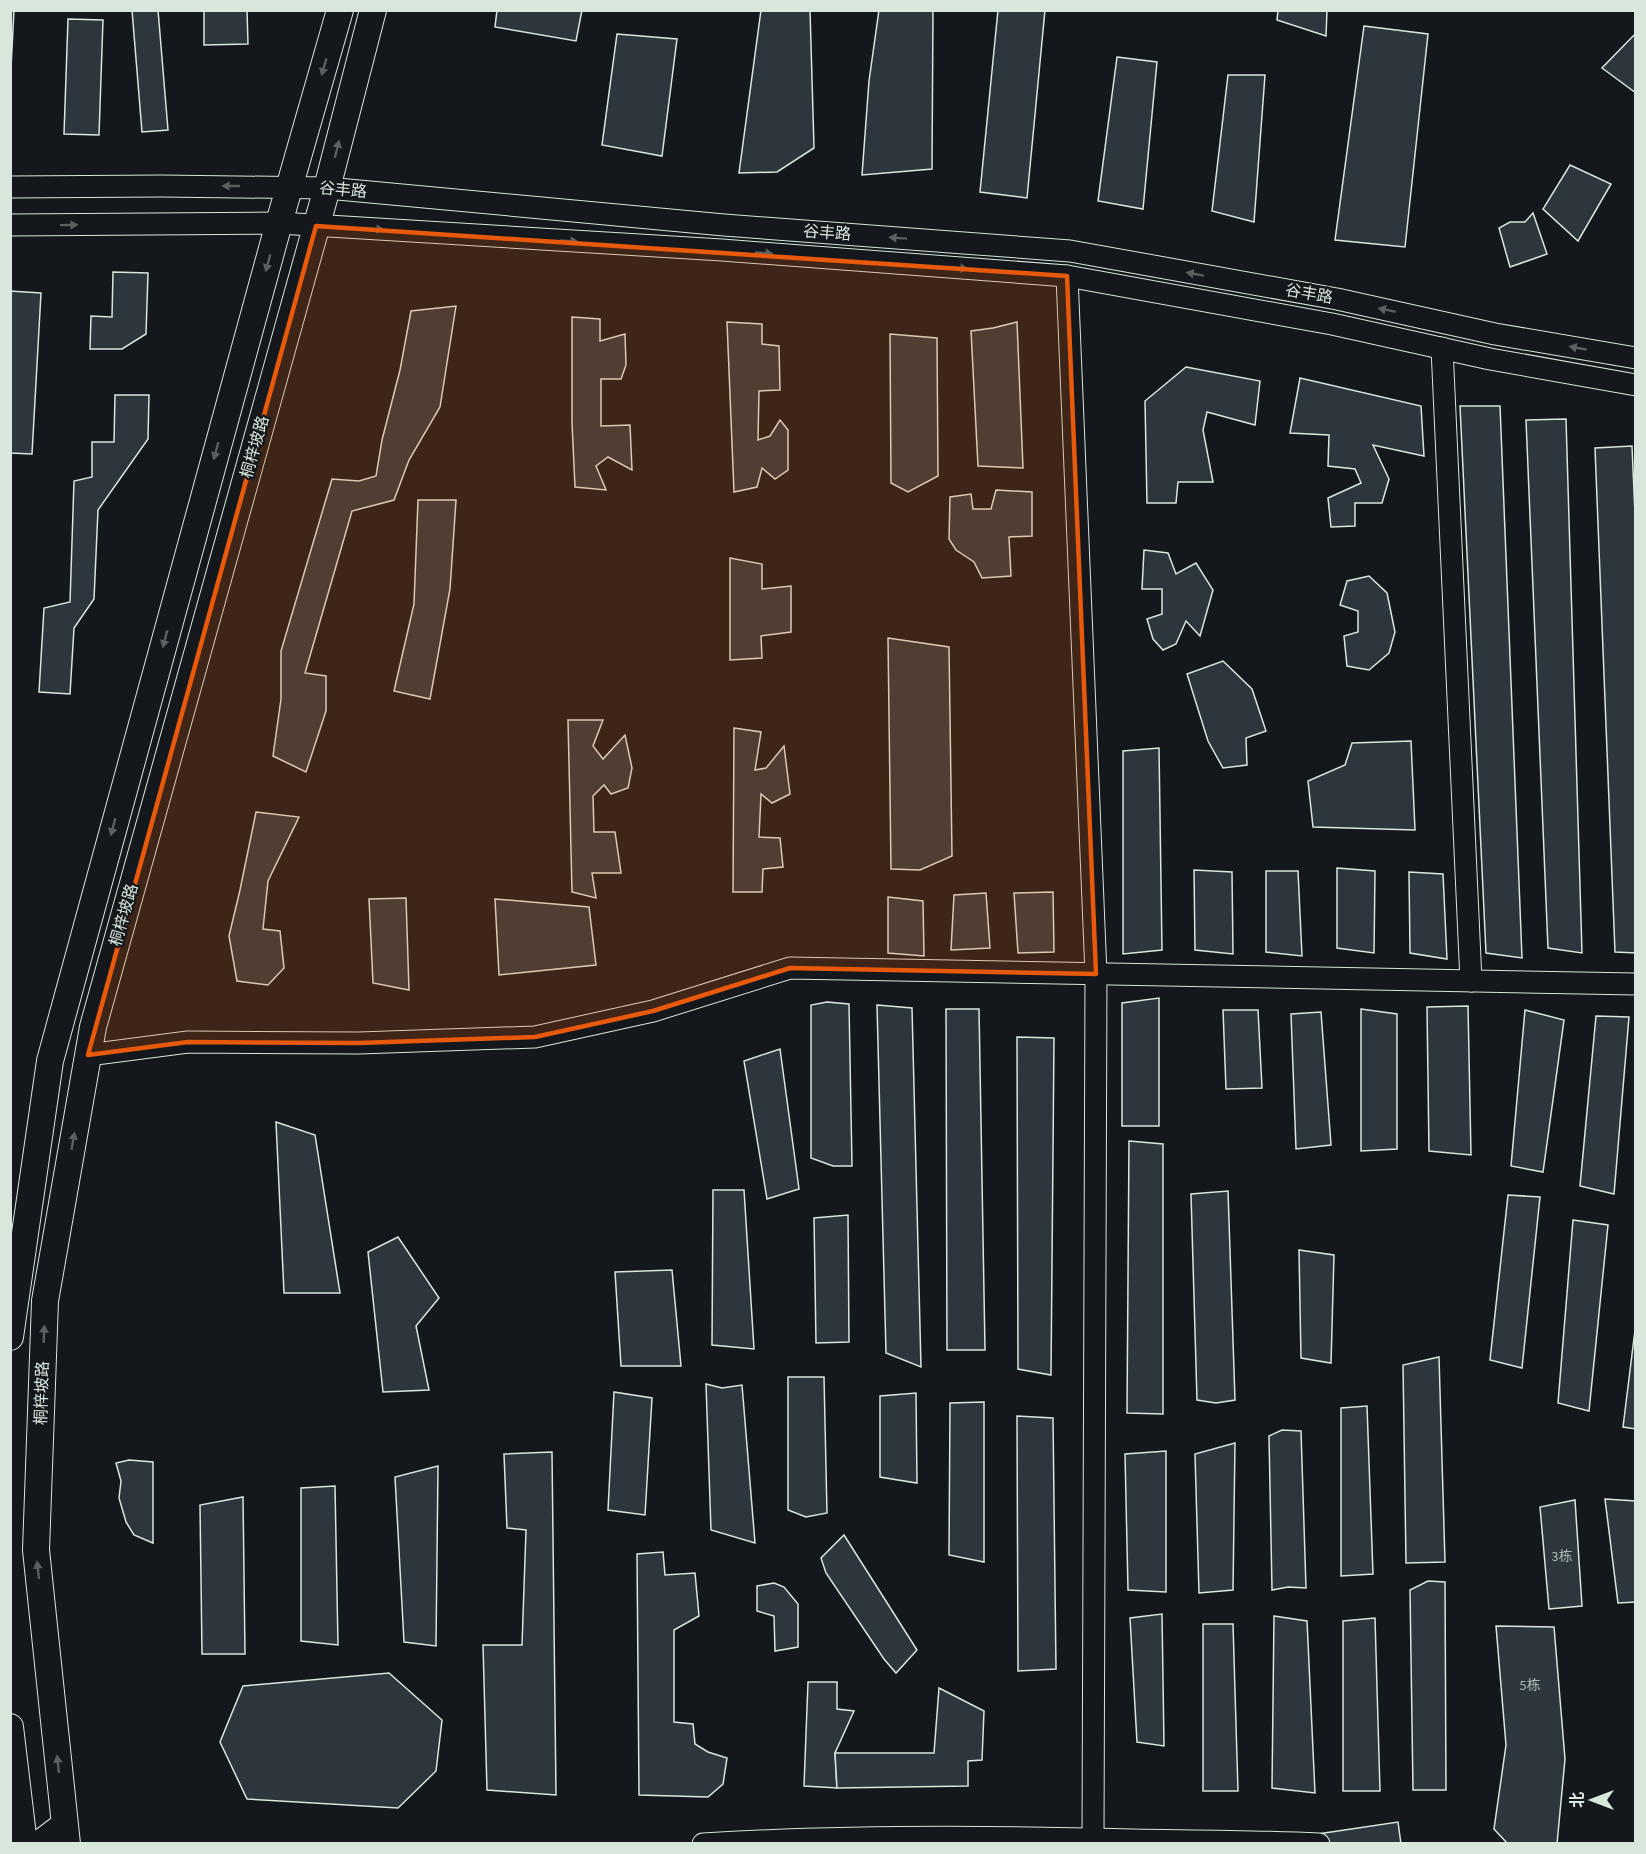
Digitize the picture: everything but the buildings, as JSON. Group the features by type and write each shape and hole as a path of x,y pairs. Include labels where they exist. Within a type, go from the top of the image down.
{"main road":[{"name":"桐梓坡路","path":"10,1337 50,1061 289,186 340,10"},
{"name":"桐梓坡路","path":"66,1833 36,1550 45,1301 96,1016 327,188 373,10"},
{"path":"10,1727 24,1844"}],"street":[{"name":"谷丰路","path":"10,187 289,186 327,188 724,225 1070,251 1337,299 1495,334 1635,358"},
{"name":"谷丰路","path":"10,225 279,223 722,250 1067,276 1332,324 1442,348 1635,385"},
{"path":"1067,276 1096,974 1093,1837"},
{"path":"1442,348 1471,981"},
{"path":"88,1055 188,1042 359,1043 535,1037 653,1011 790,968 1635,984"},
{"path":"35,1844 66,1833"},
{"path":"703,1844 1093,1837 1319,1844"}],"highlighted area":[{"path":"316,226 1067,276 1096,974 790,968 653,1011 535,1037 359,1043 188,1042 88,1055"}]}
